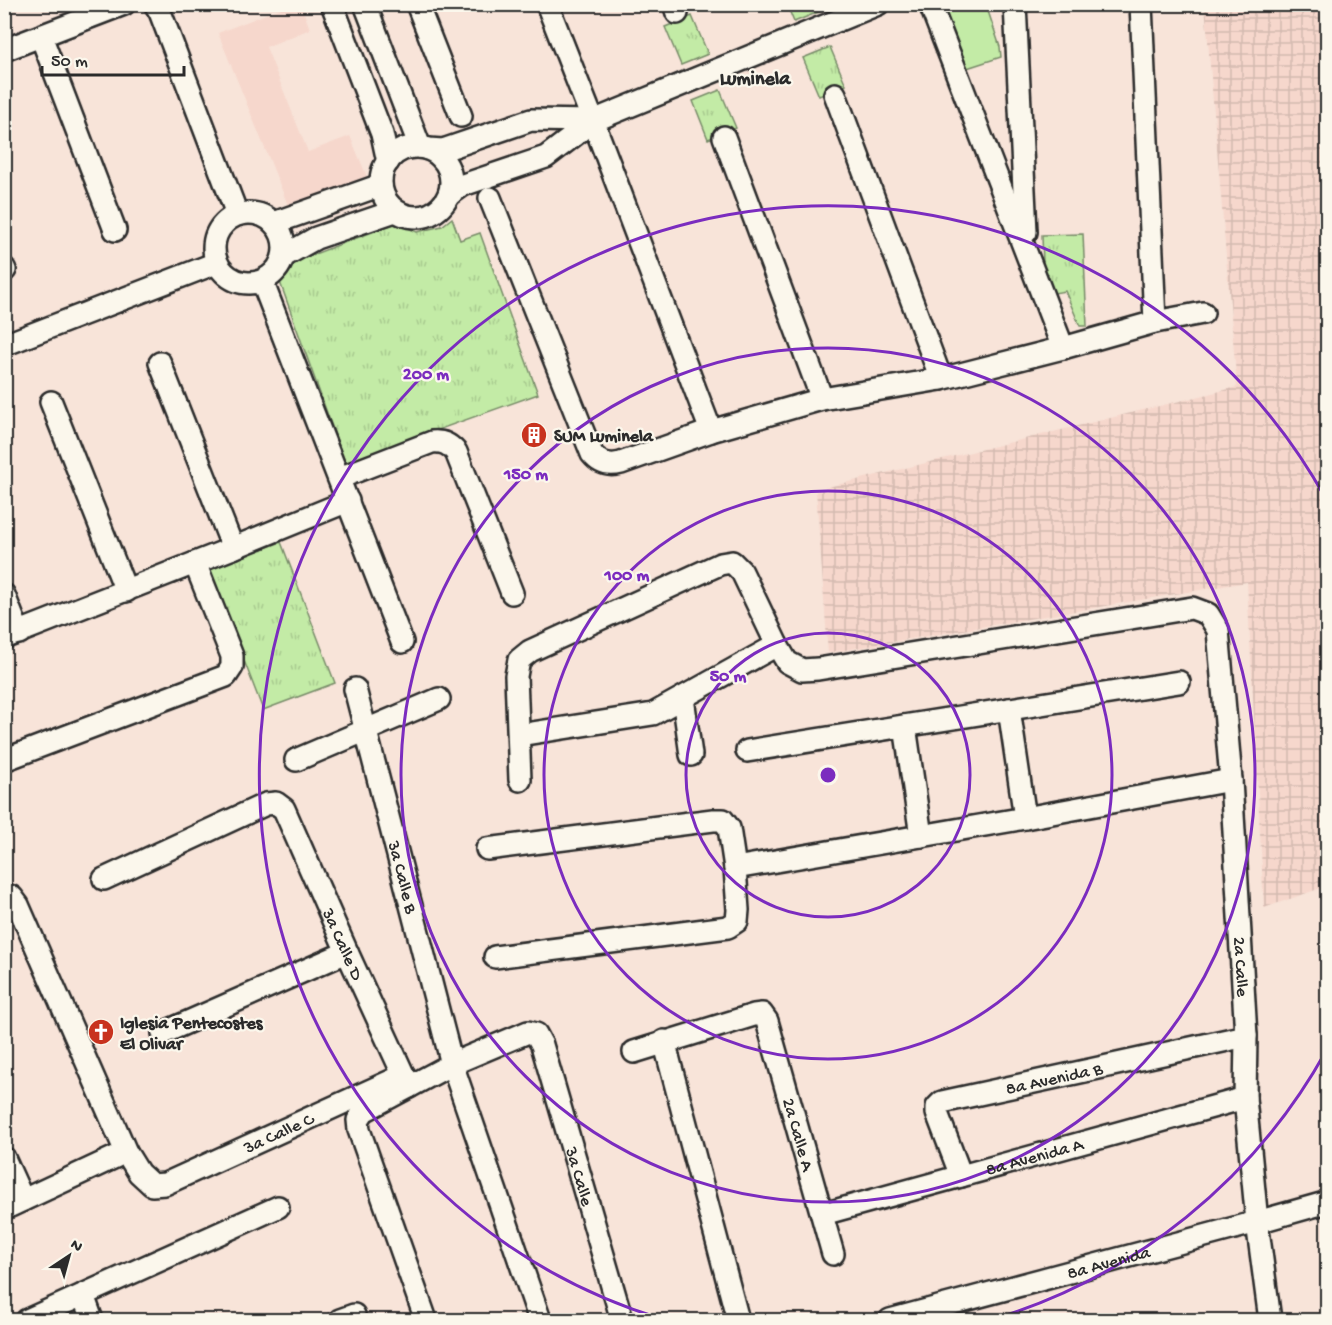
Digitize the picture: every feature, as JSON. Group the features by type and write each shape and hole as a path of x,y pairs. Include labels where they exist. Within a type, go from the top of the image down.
{"street":[{"path":"4,50 124,4"},
{"path":"154,4 160,12 237,214"},
{"path":"332,4 382,134 388,162"},
{"path":"365,4 424,148 438,155 446,163 452,184 444,205 436,212 415,218 395,210 383,195 381,185 383,172 388,162 397,153 408,148 424,148 443,150 531,120 593,121"},
{"path":"417,4 462,116"},
{"path":"547,4 711,431"},
{"path":"449,195 463,185 546,157 593,121 878,4"},
{"path":"930,4 1063,348"},
{"path":"1015,4 1027,251"},
{"path":"1141,4 1155,322"},
{"path":"41,36 115,230"},
{"path":"835,94 941,379"},
{"path":"724,137 822,399"},
{"path":"274,223 381,185"},
{"path":"490,198 592,454 605,463 614,465 711,431 822,399 941,379 1155,322 1203,313"},
{"path":"284,255 316,238 395,210"},
{"path":"256,213 274,223 281,233 284,255 272,275 252,284 231,279 222,272 213,254 213,244 216,234 228,219 237,214 256,213"},
{"path":"4,345 216,263"},
{"path":"262,281 402,642"},
{"path":"160,363 233,548"},
{"path":"51,402 126,591"},
{"path":"339,478 432,441 446,443 456,452 512,593"},
{"path":"4,595 12,635 348,501"},
{"path":"519,735 653,714 777,645 742,572 732,562 720,564 530,651 519,660 516,676 520,780"},
{"path":"4,760 226,676 232,667 232,656 195,563"},
{"name":"2a Calle","path":"777,645 787,662 802,670 818,669 1192,608 1208,614 1218,630 1231,780 1246,1036 1245,1098 1257,1222 1270,1320"},
{"path":"747,751 1179,682"},
{"name":"3a Calle B","path":"355,689 452,1064 540,1320"},
{"path":"683,698 691,755"},
{"path":"296,760 439,699"},
{"path":"1009,709 1025,818"},
{"path":"905,726 921,836"},
{"path":"735,868 1231,780"},
{"name":"3a Calle D","path":"104,879 266,804 276,803 284,809 407,1081"},
{"path":"487,849 723,820 729,828 735,868 737,921 728,927 495,957"},
{"path":"4,894 12,897 18,905 126,1152 14,1204 4,1158"},
{"path":"163,1033 347,951"},
{"name":"2a Calle A","path":"664,1041 762,1014 767,1021 833,1254"},
{"name":"3a Calle","path":"452,1064 528,1032 536,1034 542,1045 622,1320"},
{"name":"8a Avenida B","path":"961,1176 937,1113 937,1107 942,1102 1246,1036"},
{"path":"634,1052 664,1041 738,1320"},
{"path":"426,1320 359,1130 358,1120 364,1111 407,1081 452,1064"},
{"name":"3a Calle C","path":"126,1152 139,1173 152,1185 165,1184 407,1081"},
{"name":"8a Avenida A","path":"823,1214 1245,1098"},
{"name":"8a Avenida","path":"891,1320 1328,1202"},
{"path":"27,1320 278,1207"},
{"path":"82,1295 92,1320"}],"shaded area":[{"path":"289,5 301,5 310,29 266,47 308,152 350,136 368,179 290,210 218,33"},
{"path":"1205,5 1327,5 1327,886 1264,908 1247,582 828,653 816,490 1237,387"}],"green space":[{"path":"787,5 819,5 821,11 794,22"},
{"path":"942,5 986,5 1000,47 1001,57 967,68"},
{"path":"692,16 708,54 681,65 665,27"},
{"path":"830,47 846,85 819,96 803,58"},
{"path":"720,90 736,128 708,139 693,101"},
{"path":"452,218 460,240 480,233 538,394 345,463 280,282 291,263 396,223 417,232 442,226"},
{"path":"1083,234 1087,326 1080,326 1065,291 1054,293 1043,264 1042,235"},
{"path":"281,542 335,683 263,710 209,569"}],"place":[{"name":"SUM Luminela","path":"534,435"},
{"name":"Iglesia Pentecostes El Olivar","path":"101,1032"}],"district":[{"name":"Luminela","path":"755,77"}]}
